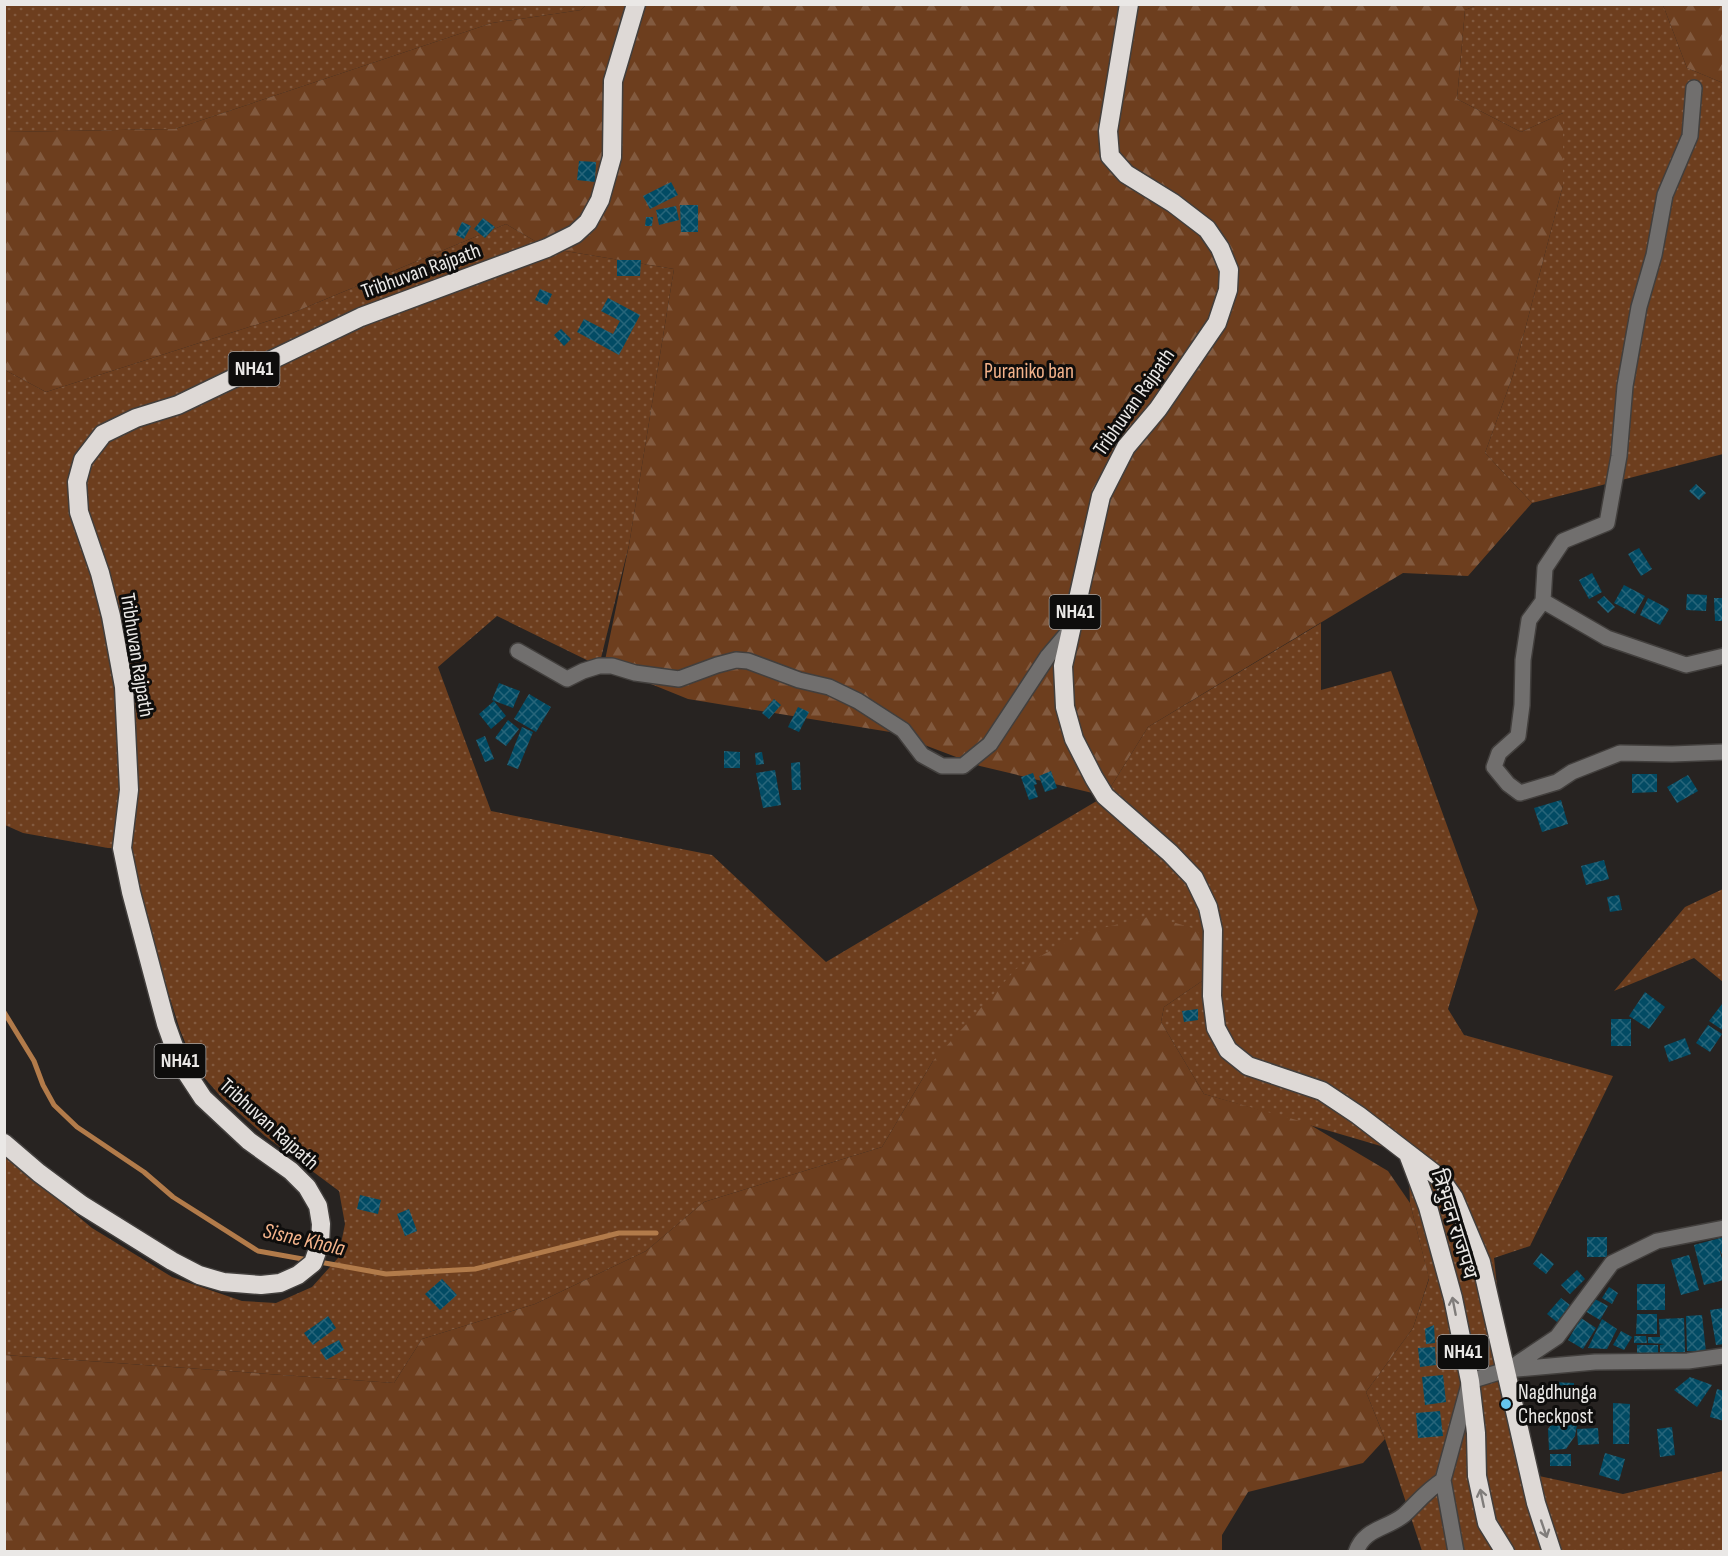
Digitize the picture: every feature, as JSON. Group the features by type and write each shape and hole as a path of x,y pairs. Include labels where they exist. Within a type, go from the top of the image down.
{"highway":[{"name":"Tribhuvan Rajpath","path":"4,1143 82,1205 172,1261 199,1275 223,1282 261,1285 280,1283 298,1275 313,1263 320,1243 321,1224 318,1206 307,1187 291,1171 249,1141 203,1098 180,1063 166,1024 131,892 122,848 129,790 124,687 100,573 79,512 77,482 83,460 104,434 136,418 178,405 362,317 547,248 575,234 588,222 600,200 612,157 613,81 636,4"},
{"name":"Tribhuvan Rajpath","path":"1129,4 1108,131 1110,156 1126,174 1173,203 1207,229 1220,248 1229,270 1228,290 1217,323 1158,409 1126,447 1101,496 1063,666 1065,707 1074,739 1105,796 1170,853 1194,878 1208,907 1213,930 1212,996 1216,1028 1228,1050 1248,1066 1322,1091 1358,1114 1408,1154"},
{"name":"त्रिभुवन राजपथ","path":"1408,1154 1440,1178 1454,1198 1481,1262 1536,1503 1552,1551"},
{"name":"त्रिभुवन राजपथ","path":"1408,1154 1428,1207 1453,1298 1470,1381 1476,1433 1477,1476 1487,1523 1504,1551"}],"street":[{"path":"1694,88 1690,136 1665,195 1654,255 1639,307 1625,386 1619,456 1607,523 1563,541 1545,568 1543,601 1529,620 1523,660 1522,705 1518,736 1499,753 1494,767 1508,784 1520,793 1557,782 1572,772 1620,753 1724,752"},
{"path":"1543,601 1607,638 1686,664 1724,656"},
{"path":"518,651 567,679 599,666 612,666 635,673 679,679 717,664 736,660 748,661 799,680 829,687 858,701 903,730 922,755 942,766 963,766 990,744 1048,656 1071,629"},
{"path":"1506,1370 1557,1338 1612,1263 1657,1241 1724,1228"},
{"path":"1456,1551 1443,1480 1470,1381 1506,1370 1595,1362 1688,1361 1724,1356"},
{"path":"1356,1551 1360,1541 1402,1516 1426,1491 1443,1480"}],"green space":[{"path":"4,5 586,5 581,10 492,23 175,129 5,132"},
{"name":"Puraniko ban","path":"586,5 1477,5 1465,10 1457,99 1521,132 1563,113 1563,185 1513,375 1485,453 1532,503 1468,576 1403,573 1148,727 1105,796 980,766 890,732 688,699 604,665 629,545 674,269 547,248 506,224 290,314 46,392 5,370 4,132 175,129 492,23 581,10"},
{"path":"1477,5 1663,5 1687,68 1723,83 1723,454 1532,503 1485,453 1513,375 1563,185 1563,113 1521,132 1457,99 1465,10"},
{"path":"1663,5 1723,5 1723,83 1687,68"},
{"path":"506,224 547,248 674,269 629,545 599,666 497,616 438,667 491,811 712,855 826,962 1105,796 1148,727 1321,623 1321,690 1391,671 1478,911 1448,1009 1464,1035 1613,1076 1530,1246 1494,1258 1506,1370 1539,1476 1623,1494 1723,1471 1723,1551 1422,1551 1385,1439 1366,1392 1413,1328 1429,1279 1410,1203 1408,1154 1204,1094 1161,1022 1164,1007 1208,977 933,1061 882,1147 704,1202 646,1251 535,1304 422,1339 394,1383 5,1355 4,1155 92,1228 172,1277 242,1301 276,1303 312,1287 338,1258 345,1224 339,1191 265,1136 222,1098 195,1067 180,1030 136,891 132,849 108,848 23,833 5,825 5,370 46,392 290,314"},
{"path":"1723,889 1723,982 1694,958 1614,991 1685,907"},
{"path":"1152,916 1196,929 1204,940 1208,977 1164,1007 1161,1022 1204,1094 1307,1123 1388,1171 1410,1203 1429,1278 1413,1328 1366,1392 1385,1439 1363,1463 1248,1492 1222,1535 1222,1551 5,1551 4,1355 394,1383 422,1339 535,1304 646,1251 704,1202 882,1147 933,1061 1016,969 1086,932"}],"building":[{"path":"579,161 596,162 595,182 577,180"},
{"path":"671,182 678,195 650,209 643,196"},
{"path":"680,205 698,205 698,232 681,232"},
{"path":"676,206 679,220 659,225 656,210"},
{"path":"646,217 653,217 652,226 645,226"},
{"path":"483,218 495,227 485,238 474,229"},
{"path":"462,222 471,226 464,239 456,235"},
{"path":"617,260 641,260 640,276 617,276"},
{"path":"540,289 552,294 547,305 535,300"},
{"path":"608,298 640,315 619,355 577,332 584,319 613,334 620,321 601,311"},
{"path":"561,329 571,339 564,346 554,335"},
{"path":"1696,484 1706,493 1699,500 1689,491"},
{"path":"1639,548 1652,569 1641,576 1628,554"},
{"path":"1592,573 1602,592 1589,599 1579,580"},
{"path":"1624,585 1645,596 1635,614 1614,603"},
{"path":"1687,594 1707,595 1706,611 1686,610"},
{"path":"1604,596 1615,607 1608,613 1597,602"},
{"path":"1648,598 1669,609 1660,625 1640,615"},
{"path":"1714,598 1724,598 1724,621 1715,621"},
{"path":"499,683 520,691 513,708 492,700"},
{"path":"529,694 551,707 536,732 514,719"},
{"path":"774,699 781,705 769,719 762,713"},
{"path":"494,701 506,716 491,729 479,714"},
{"path":"798,707 809,712 799,732 788,727"},
{"path":"508,720 519,729 506,746 495,738"},
{"path":"522,727 533,732 518,769 507,765"},
{"path":"485,736 494,759 485,762 476,740"},
{"path":"724,751 740,752 740,768 724,768"},
{"path":"762,752 764,764 756,765 755,753"},
{"path":"800,762 801,790 792,790 791,763"},
{"path":"775,770 781,805 763,808 756,773"},
{"path":"1051,771 1057,788 1045,792 1039,776"},
{"path":"1033,773 1038,797 1029,800 1021,777"},
{"path":"1632,774 1657,774 1657,792 1632,793"},
{"path":"1688,775 1698,791 1677,803 1667,787"},
{"path":"1561,800 1568,824 1542,832 1534,808"},
{"path":"1604,860 1609,879 1586,885 1581,866"},
{"path":"1619,895 1622,910 1610,912 1607,897"},
{"path":"1645,992 1665,1007 1649,1029 1629,1016"},
{"path":"1722,1004 1724,1005 1724,1031 1709,1021"},
{"path":"1198,1009 1198,1020 1184,1022 1182,1011"},
{"path":"1611,1019 1631,1019 1631,1046 1611,1046"},
{"path":"1708,1025 1722,1034 1710,1052 1696,1043"},
{"path":"1685,1038 1691,1054 1669,1062 1664,1046"},
{"path":"360,1195 381,1200 378,1214 357,1209"},
{"path":"409,1209 417,1231 405,1236 397,1214"},
{"path":"1587,1237 1607,1237 1607,1257 1587,1257"},
{"path":"1724,1237 1724,1259 1719,1248 1724,1266 1724,1280 1704,1285 1694,1245"},
{"path":"1541,1253 1554,1264 1546,1274 1533,1264"},
{"path":"1689,1255 1699,1290 1681,1295 1671,1260"},
{"path":"1577,1270 1585,1279 1570,1294 1561,1285"},
{"path":"442,1279 457,1295 440,1310 425,1294"},
{"path":"1637,1284 1665,1284 1665,1310 1637,1310"},
{"path":"1609,1287 1618,1293 1612,1304 1602,1298"},
{"path":"1561,1298 1570,1305 1557,1322 1547,1314"},
{"path":"1593,1298 1608,1306 1600,1320 1585,1311"},
{"path":"1724,1308 1724,1344 1716,1345 1710,1310"},
{"path":"1637,1314 1657,1314 1657,1334 1636,1334"},
{"path":"1702,1315 1706,1352 1687,1351 1686,1316"},
{"path":"328,1316 336,1328 313,1345 304,1333"},
{"path":"1581,1318 1596,1328 1583,1349 1568,1340"},
{"path":"1684,1318 1685,1352 1660,1352 1660,1345 1665,1344 1648,1343 1648,1337 1660,1337 1659,1319"},
{"path":"1602,1319 1617,1329 1607,1349 1588,1348"},
{"path":"1434,1325 1435,1343 1426,1344 1425,1329"},
{"path":"1621,1331 1632,1337 1624,1350 1613,1345"},
{"path":"1634,1336 1646,1336 1647,1343 1634,1343"},
{"path":"339,1340 344,1350 326,1360 320,1350"},
{"path":"1637,1345 1658,1345 1658,1356 1637,1356"},
{"path":"1435,1347 1436,1365 1420,1367 1418,1348"},
{"path":"1443,1375 1446,1402 1425,1405 1422,1377"},
{"path":"1690,1377 1712,1385 1697,1407 1674,1390"},
{"path":"1551,1382 1574,1383 1574,1397 1551,1397"},
{"path":"1717,1389 1724,1391 1724,1421 1710,1417"},
{"path":"1613,1403 1630,1404 1629,1444 1613,1444"},
{"path":"1440,1411 1443,1436 1418,1438 1416,1413"},
{"path":"1561,1412 1578,1419 1575,1436 1566,1449 1549,1450 1548,1429"},
{"path":"1672,1427 1675,1455 1660,1457 1657,1429"},
{"path":"1598,1428 1599,1444 1578,1445 1577,1429"},
{"path":"1605,1453 1625,1459 1619,1481 1599,1475"},
{"path":"1550,1454 1571,1454 1571,1466 1550,1466"}],"waterway":[{"name":"Sisne Khola","path":"4,1012 34,1061 54,1105 77,1127 144,1172 173,1197 258,1251 386,1274 475,1269 619,1233 656,1233"}],"place":[{"name":"Nagdhunga Checkpost","path":"1506,1404"}]}
